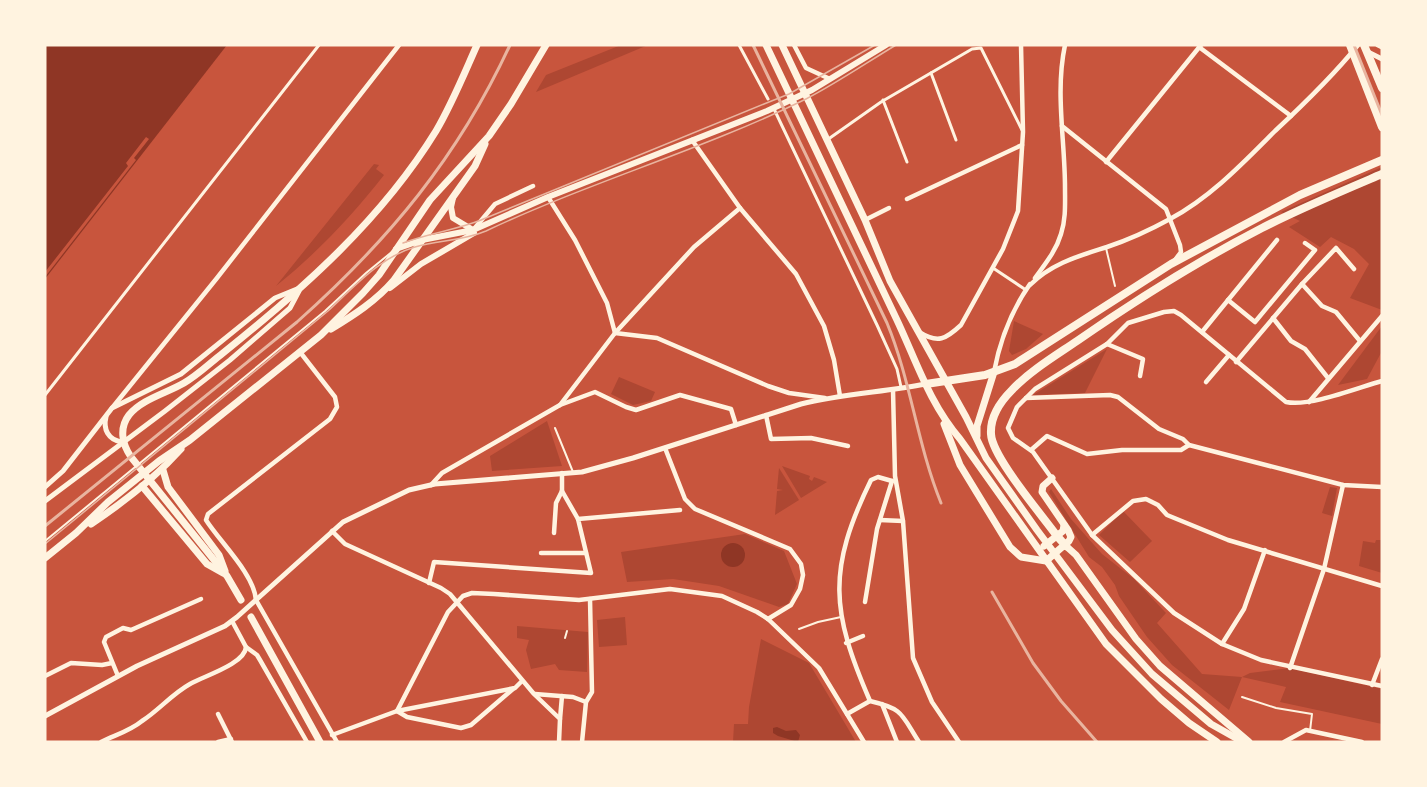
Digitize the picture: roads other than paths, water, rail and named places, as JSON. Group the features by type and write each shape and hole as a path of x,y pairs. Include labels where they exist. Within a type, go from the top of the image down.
{"highway":[{"path":"1350,45 1382,127"},
{"path":"1363,45 1382,88"},
{"path":"926,384 975,377 1015,364 1171,264 1300,195 1382,160"},
{"path":"1066,546 1000,458 993,443 991,434 993,419 998,407 1013,388 1100,325 1179,274 1263,227 1382,174"}],"main road":[{"path":"241,600 227,576 130,457 124,444 123,429 128,417 134,410 187,381 232,346 334,256 370,217 425,147 443,118 477,45"},
{"path":"380,296 398,275 474,165 489,136 546,45"},
{"path":"766,45 908,342 960,465 1010,547 1022,557 1046,561 1066,546 1071,537 1042,492 1043,486 1052,478"},
{"path":"782,45 890,280 986,458 1112,630 1152,674 1211,724 1243,742"},
{"path":"396,249 422,240 473,230 548,197 773,108 830,79 886,45"},
{"path":"76,534 108,502 159,461 190,440 321,334 370,285 430,200 489,136"},
{"path":"457,190 451,207 453,218 473,230"},
{"path":"321,334 360,311 421,264 486,224"},
{"path":"976,438 977,426 994,372"},
{"path":"942,418 960,439 1106,644 1161,699 1189,723 1217,742"},
{"path":"45,558 114,509 163,470 190,440"},
{"path":"142,486 159,461"},
{"path":"163,470 168,487 219,555 227,576"},
{"path":"142,486 207,564 227,576"},
{"path":"1038,550 1063,531 1064,525"},
{"path":"1066,546 1076,555 1136,639 1160,666 1249,742"},
{"path":"251,617 320,742"}],"street":[{"path":"45,395 319,45"},
{"path":"45,487 63,471 399,45"},
{"path":"739,45 768,99"},
{"path":"794,45 806,68 830,79"},
{"path":"918,332 933,339 940,339 951,334 961,325 1014,225 1018,211 1023,132 1021,45"},
{"path":"994,372 1007,325 1026,290 1055,250 1064,223 1065,155 1060,72 1065,45"},
{"path":"1030,285 1038,277 1064,261 1106,248 1169,219 1200,200 1227,179 1344,63 1358,45"},
{"path":"1363,45 1367,53 1382,59"},
{"path":"1106,162 1199,46 1291,116"},
{"path":"826,140 883,100 972,49 981,48 1023,132"},
{"path":"931,73 956,140"},
{"path":"883,100 907,162"},
{"path":"773,108 889,350 897,369 901,388"},
{"path":"1062,126 1166,209 1181,252 1171,264"},
{"path":"692,140 740,208 796,274 824,326 834,360 840,396"},
{"path":"907,198 1022,145"},
{"path":"473,230 495,204 532,186"},
{"path":"548,197 575,240 607,303 615,333"},
{"path":"560,405 615,333 694,247 740,208"},
{"path":"864,220 889,208"},
{"path":"1202,332 1277,240"},
{"path":"1228,300 1255,322 1315,250 1305,243"},
{"path":"1236,362 1302,284 1336,248 1354,269"},
{"path":"993,268 1026,290"},
{"path":"1302,284 1322,306 1336,312 1360,342"},
{"path":"112,408 181,374 275,298 301,287"},
{"path":"45,501 165,411 268,328 290,308 301,287"},
{"path":"1382,381 1309,402 1295,404 1286,402 1174,311 1164,312 1128,324 1107,344 1035,389 1017,407 1008,428 1013,438 1031,450 1092,535 1174,613 1222,644 1260,660 1382,686"},
{"path":"1309,402 1382,316"},
{"path":"1273,318 1291,341 1305,349 1328,378"},
{"path":"615,333 657,338 768,386 789,393 825,398"},
{"path":"1107,344 1143,359 1140,376"},
{"path":"300,352 335,397 335,412 330,419 206,518 255,591 256,600 337,742"},
{"path":"1206,382 1229,355"},
{"path":"45,716 118,676 215,631 235,619 332,531 357,513 409,490 431,485 573,472 602,467 825,398 926,384"},
{"path":"893,390 893,479 903,521 913,658 932,702 959,742"},
{"path":"431,485 442,473 560,405 595,392 636,410 680,395 731,409 736,425"},
{"path":"1026,398 1110,395 1118,397 1159,429 1183,439 1190,445 1343,485 1382,487"},
{"path":"106,415 104,423 108,434 113,439 122,442"},
{"path":"766,416 771,439 811,438 848,446"},
{"path":"1031,450 1047,436 1087,454 1122,450 1181,450 1190,445"},
{"path":"665,448 684,499 695,509 790,549 801,564 803,576 800,589 790,605 768,619"},
{"path":"554,533 556,503 562,491 562,473"},
{"path":"870,701 846,643 838,588 849,533 871,480 878,477 893,479"},
{"path":"865,602 880,520 893,479"},
{"path":"1290,668 1324,568 1343,485"},
{"path":"429,583 434,562 591,573 578,519 562,491"},
{"path":"1092,535 1133,501 1146,499 1158,505 1167,514 1228,540 1382,586"},
{"path":"578,519 680,510"},
{"path":"880,520 903,521"},
{"path":"332,531 345,544 446,591 522,681 560,719"},
{"path":"1222,644 1244,609 1265,550"},
{"path":"541,553 586,553"},
{"path":"397,711 448,612 463,596 472,593 579,600 670,589 722,596 768,619 819,668 864,742"},
{"path":"118,676 104,642 106,637 123,628 131,630 201,599"},
{"path":"582,742 586,702 592,692 590,599"},
{"path":"235,619 246,647 257,654 307,742"},
{"path":"846,643 863,636"},
{"path":"101,742 117,739 185,687 240,659 246,647"},
{"path":"1372,685 1382,659"},
{"path":"45,676 71,663 102,665 112,663"},
{"path":"397,711 407,717 456,728 466,728 522,681"},
{"path":"332,735 397,711 515,687"},
{"path":"534,694 573,697 586,702"},
{"path":"559,742 562,696"},
{"path":"847,714 870,701 898,710 919,742"},
{"path":"882,704 899,742"},
{"path":"218,714 232,740 218,742"},
{"path":"1284,742 1298,733 1310,731 1362,742"}],"lane":[{"path":"1106,248 1115,286"},
{"path":"45,541 325,311 379,261 396,249"},
{"path":"555,428 573,472"},
{"path":"799,629 841,617"},
{"path":"565,638 567,631"},
{"path":"1242,697 1276,708 1312,714 1310,731"}],"tram line":[{"path":"403,243 481,220 789,94 875,45"},
{"path":"45,544 390,258 415,247 460,239 486,231 525,213 727,134 806,99 896,45"}],"railway":[{"path":"45,526 297,322 362,260 391,228 444,160 490,86 510,45"},
{"path":"753,45 887,323 941,503"},
{"path":"1354,45 1382,115"},
{"path":"992,592 1033,663 1061,701 1097,742"}]}
